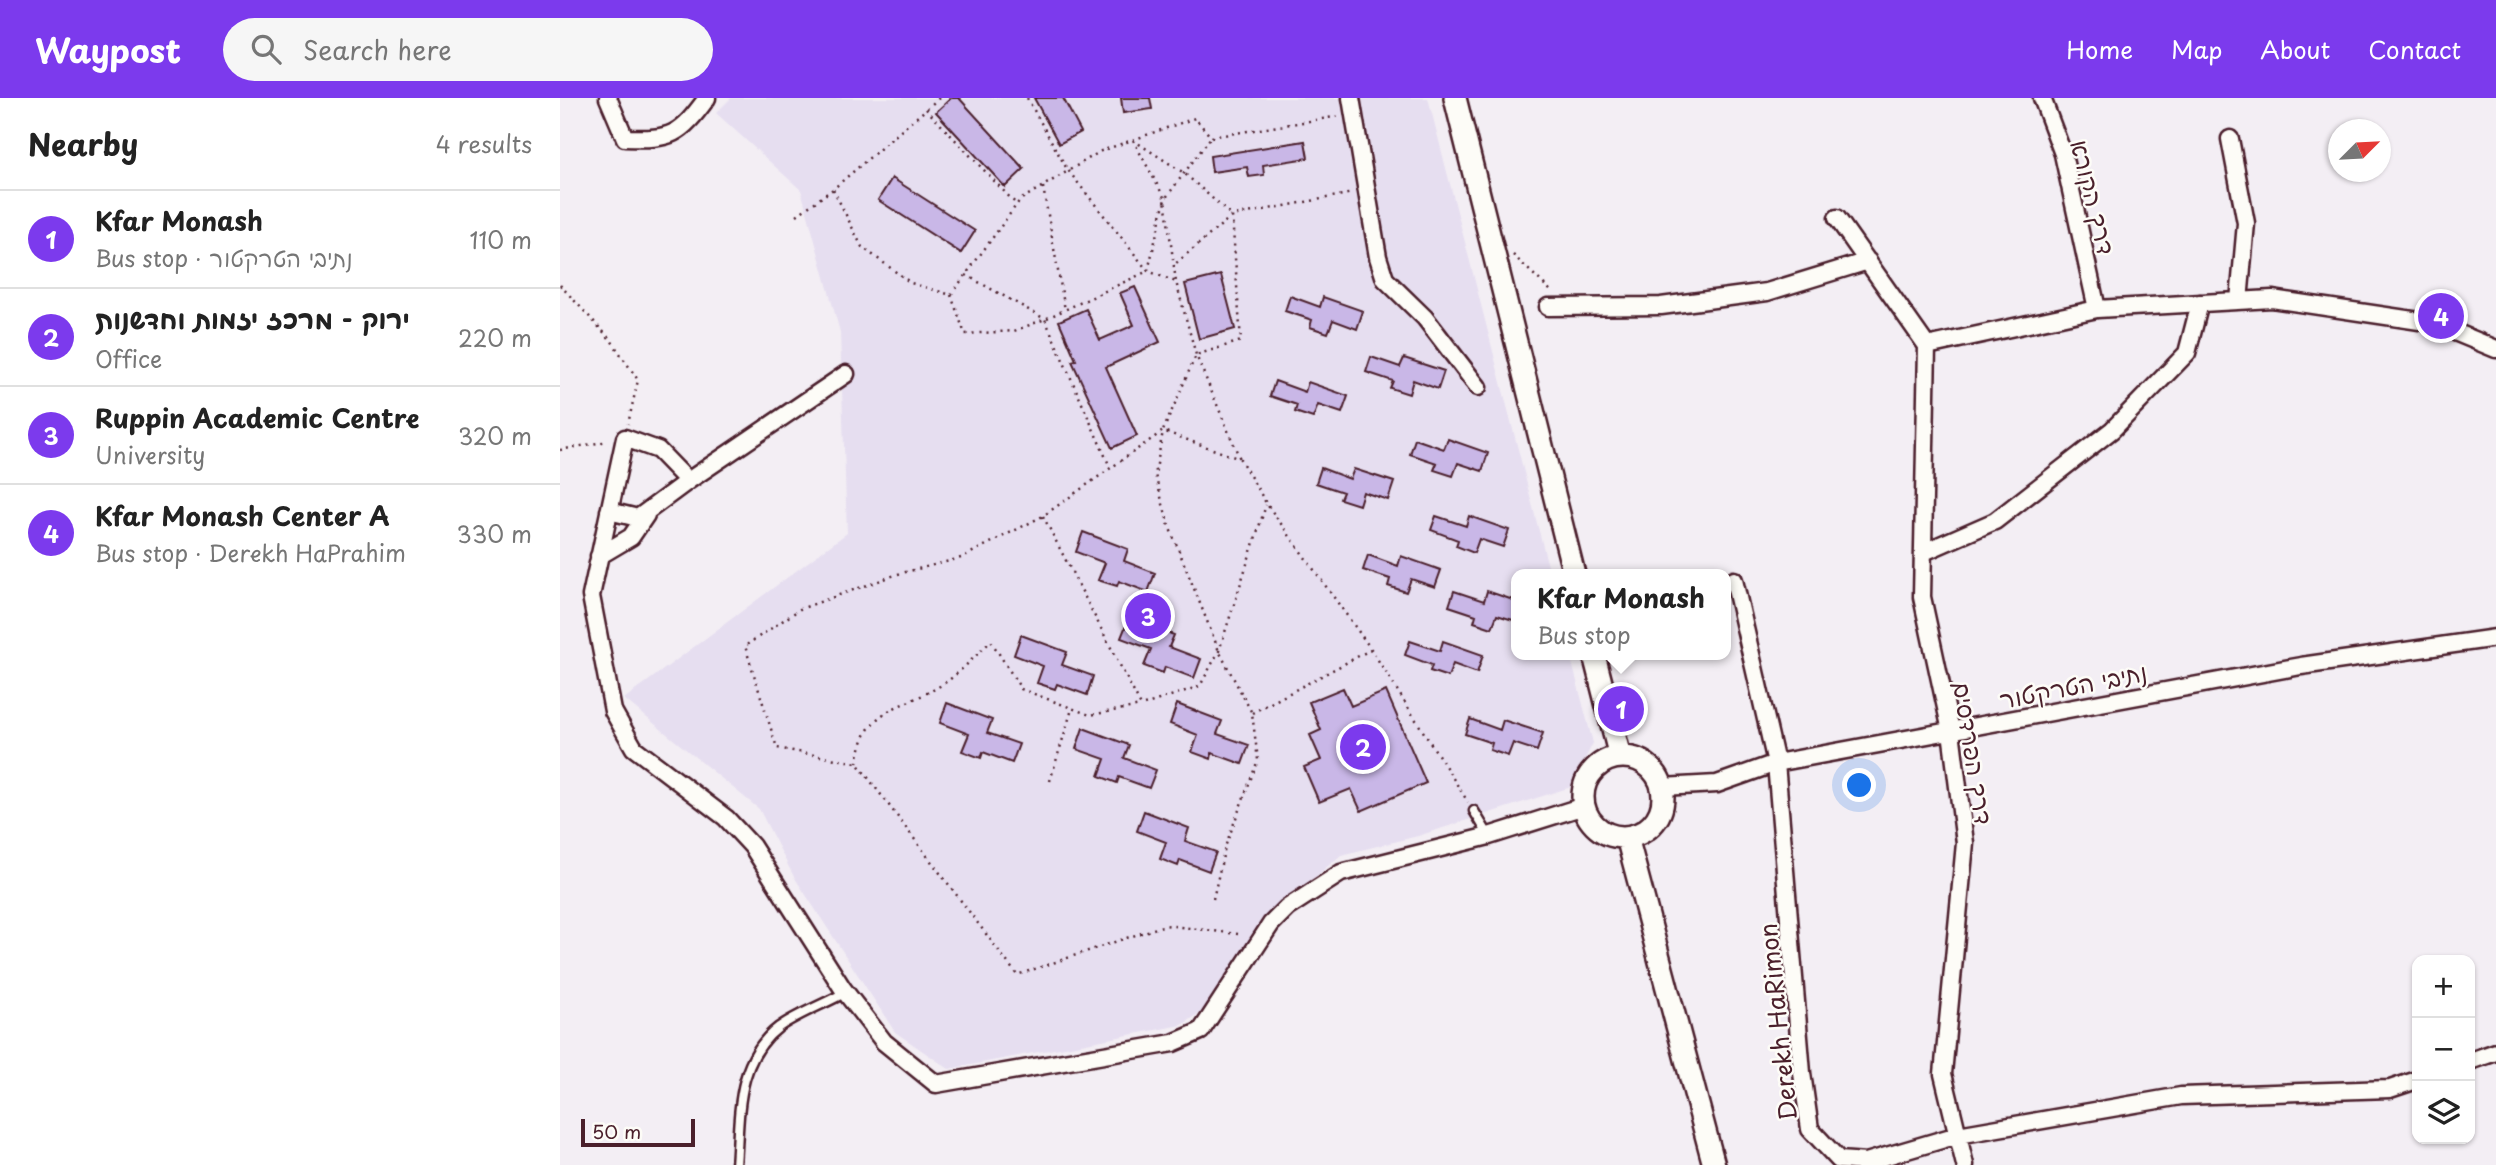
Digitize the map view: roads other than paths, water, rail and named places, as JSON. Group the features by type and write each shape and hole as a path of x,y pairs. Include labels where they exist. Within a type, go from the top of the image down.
{"main road":[{"path":"1455,98 1573,569"},
{"path":"1595,660 1620,757"},
{"path":"1620,757 1631,757 1651,768 1662,787 1663,798 1656,820 1648,828 1627,837 1605,832 1588,816 1584,806 1587,779 1595,768 1620,757"},
{"path":"1627,837 1714,1165"}],"street":[{"path":"608,98 625,138 653,139 684,130 707,98"},
{"name":"דרך הקורא","path":"2042,98 2063,154 2097,309"},
{"path":"1352,106 1385,279 1425,318 1478,387"},
{"path":"2230,139 2246,223 2239,301"},
{"path":"1837,218 1927,346 2097,309 2272,299 2433,323 2496,349"},
{"path":"1548,307 1661,306 1767,292 1868,261"},
{"path":"1924,552 1995,522 2112,430 2187,353 2200,303"},
{"name":"דרך הפרדסים","path":"1927,346 1922,597 1951,731 1965,843 1943,1074 1965,1165"},
{"path":"600,556 631,537 646,515 688,481 846,374"},
{"path":"688,481 657,450 625,438 590,596 613,711 634,748 726,818 752,846 846,992 884,1042 936,1084 1174,1043 1201,1031 1271,924 1287,908 1341,873 1489,836 1584,806"},
{"path":"609,511 633,519 646,515"},
{"name":"Derekh HaRimon","path":"1734,580 1776,763 1802,1073 1811,1129 1839,1160 1866,1162 1958,1135 2181,1096 2390,1089 2414,1081"},
{"name":"נתיבי הטרקטור","path":"1662,787 1717,784 1776,763 2301,666 2496,638"},
{"path":"2475,1059 2496,1052"}],"lane":[{"path":"1474,811 1489,836"},
{"path":"736,1165 742,1084 753,1053 780,1027 846,992"}],"place":[{"name":"Kfar Monash Center A","path":"2441,316"},
{"name":"Ruppin Academic Centre","path":"1148,616"},
{"name":"Kfar Monash","path":"1621,709"},
{"name":"ירוק - מרכז יזמות וחדשנות","path":"1363,747"}]}
